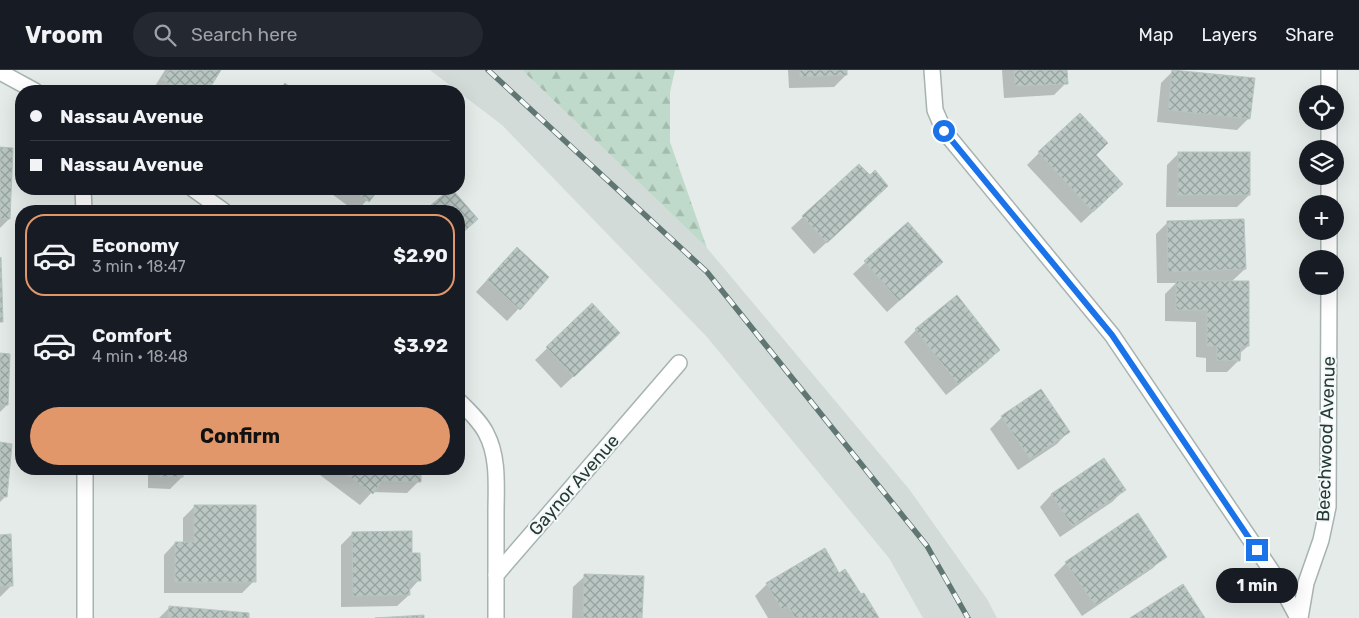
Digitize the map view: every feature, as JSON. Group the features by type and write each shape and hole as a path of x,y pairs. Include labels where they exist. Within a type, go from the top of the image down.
{"street":[{"path":"932,70 934,110 944,131 1112,335 1277,579 1299,618"},
{"path":"1329,70 1329,85"},
{"path":"0,72 24,85"},
{"path":"201,195 216,205"},
{"name":"Beechwood Avenue","path":"1299,618 1306,583 1321,540 1328,507 1328,295"},
{"name":"Gaynor Avenue","path":"496,574 679,363"},
{"path":"465,407 486,432 494,459 496,476 496,618"},
{"path":"85,475 86,618"}],"shaded area":[{"path":"430,70 522,70 707,248 909,489 987,599 997,618 923,618 889,558 707,337 502,125 465,97 465,85 450,85"}],"green space":[{"path":"522,70 675,70 670,92 670,142 707,248"}],"building":[{"path":"169,70 221,70 212,85 171,85 162,80"},
{"path":"800,70 847,70 847,75 800,77"},
{"path":"1014,70 1067,70 1068,84 1015,86"},
{"path":"1172,70 1255,78 1250,119 1168,110"},
{"path":"1080,113 1108,143 1096,155 1123,184 1093,212 1038,152"},
{"path":"0,147 13,148 10,219 0,219"},
{"path":"1178,152 1250,152 1250,195 1178,195"},
{"path":"859,164 870,175 875,170 888,186 827,243 802,216"},
{"path":"360,195 374,195 369,202"},
{"path":"443,195 457,195 478,219 465,231 465,205 431,205"},
{"path":"1244,219 1246,269 1168,272 1167,221"},
{"path":"908,222 943,262 899,301 864,261"},
{"path":"517,247 549,277 520,310 487,280"},
{"path":"1,257 3,322 0,322"},
{"path":"1176,281 1249,281 1249,346 1241,346 1240,361 1217,360 1217,346 1207,346 1207,310 1176,310"},
{"path":"957,295 1000,350 958,384 915,329"},
{"path":"592,303 620,333 574,377 546,347"},
{"path":"0,353 10,354 8,405 0,405"},
{"path":"1041,389 1070,432 1030,459 1001,416"},
{"path":"0,442 12,444 7,497 0,496"},
{"path":"1104,458 1126,490 1072,526 1051,494"},
{"path":"160,475 183,475 183,477 160,477"},
{"path":"347,475 421,475 421,482 382,481 373,494"},
{"path":"194,505 256,505 256,582 175,582 175,542 194,542"},
{"path":"1138,513 1167,557 1095,605 1065,562"},
{"path":"412,531 412,553 420,553 421,581 409,581 410,595 353,596 352,532"},
{"path":"11,534 13,586 0,586 0,535"},
{"path":"825,548 839,573 845,569 861,594 864,593 879,618 795,618 788,606 782,610 766,583"},
{"path":"584,574 644,576 642,618 583,618"},
{"path":"1183,584 1205,618 1130,618"},
{"path":"169,606 249,613 249,618 168,618"},
{"path":"424,615 424,618 375,618"}],"railway":[{"path":"488,70 707,272 927,546 968,618"}],"route":[{"path":"944,131 1112,335 1257,550"}]}
